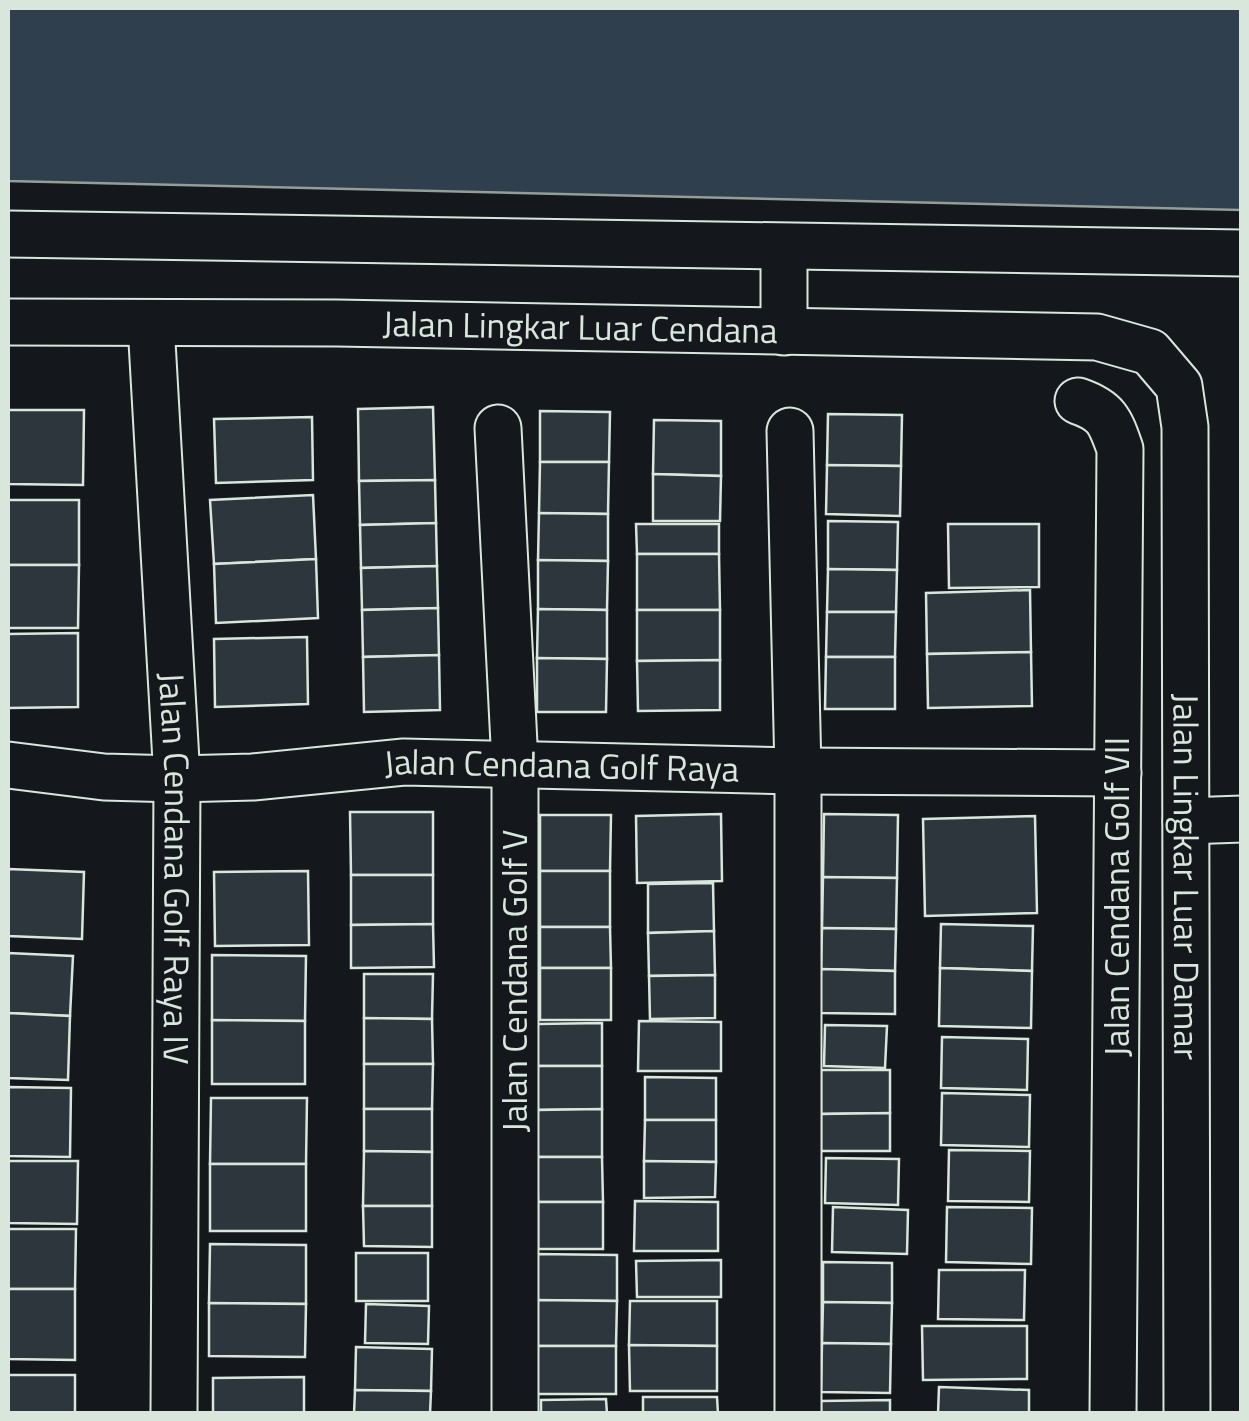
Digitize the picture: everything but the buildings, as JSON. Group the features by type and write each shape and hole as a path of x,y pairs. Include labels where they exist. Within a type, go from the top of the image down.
{"street":[{"path":"8,234 1242,253"},
{"path":"784,248 784,332"},
{"name":"Jalan Lingkar Luar Cendana","path":"8,322 337,323 1097,337 1150,352"},
{"name":"Jalan Cendana Golf Raya IV","path":"151,324 178,779 174,1414"},
{"name":"Jalan Lingkar Luar Damar","path":"1150,352 1179,386 1186,427 1187,1414"},
{"name":"Jalan Cendana Golf VII","path":"1078,402 1099,409 1111,424 1120,449 1114,1414"},
{"name":"Jalan Cendana Golf V","path":"498,428 514,764 515,1414"},
{"path":"790,431 798,771 798,1414"},
{"name":"Jalan Cendana Golf Raya","path":"8,765 104,777 178,779 404,762 1118,773"},
{"path":"1186,821 1242,819"}],"water":[{"path":"8,8 1241,8 1241,210 8,181"}]}
